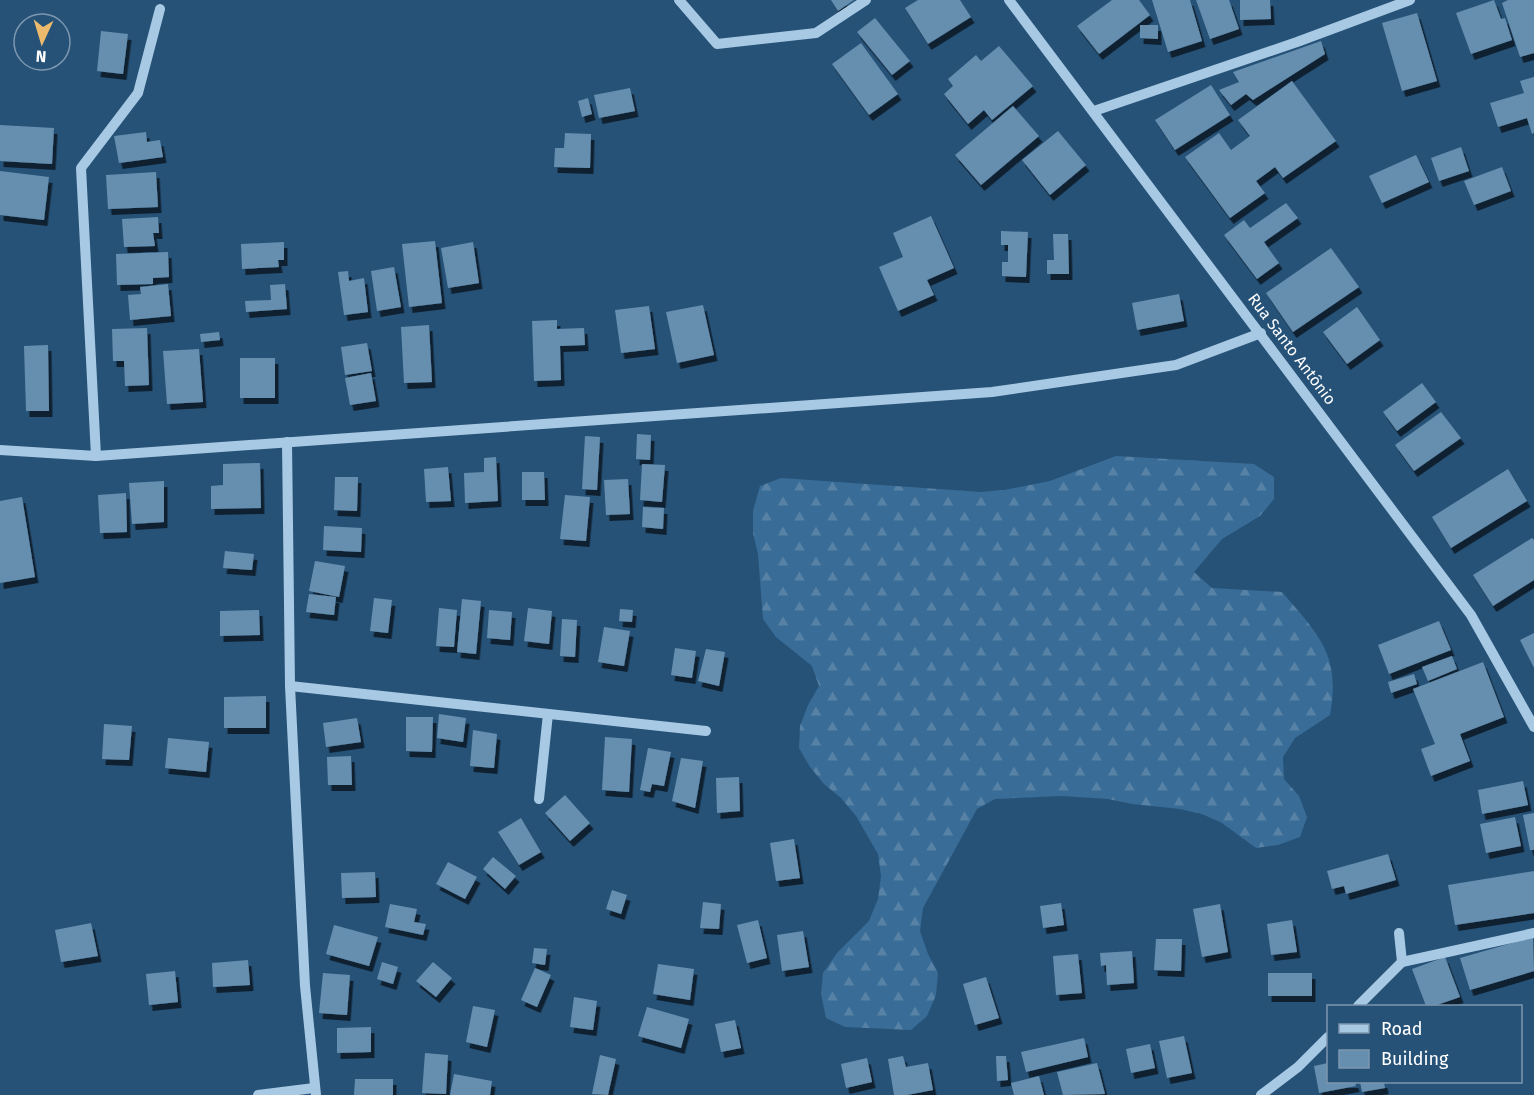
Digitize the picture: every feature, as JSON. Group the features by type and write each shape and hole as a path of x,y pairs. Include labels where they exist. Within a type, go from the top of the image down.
{"street":[{"path":"679,0 717,44 816,33 866,0"},
{"name":"Rua Santo Antônio","path":"1009,0 1471,615 1534,727"},
{"path":"1094,111 1297,42 1410,0"},
{"path":"96,456 81,168 138,93 160,9"},
{"path":"0,450 96,456 992,392 1176,364 1260,333"},
{"path":"258,1095 315,1092 305,986 290,686 287,442"},
{"path":"290,686 706,731"},
{"path":"538,799 548,714"},
{"path":"1399,933 1402,962"},
{"path":"1359,1005 1402,962 1534,933"},
{"path":"1261,1095 1298,1067 1327,1039"}],"green space":[{"path":"1116,456 1254,464 1274,477 1274,499 1260,516 1222,539 1194,572 1212,588 1282,592 1307,621 1324,647 1332,677 1333,694 1330,715 1295,738 1283,757 1284,779 1299,796 1307,817 1300,837 1278,845 1256,848 1222,823 1202,814 1180,809 1108,799 1062,796 995,799 977,809 923,908 920,931 938,973 936,995 927,1016 911,1030 845,1027 826,1018 821,994 823,973 837,953 869,921 878,899 881,876 878,854 856,816 841,798 824,784 810,767 799,748 800,726 819,686 812,666 776,637 763,619 758,554 753,533 753,511 760,486 781,478 981,492 1050,481"}],"building":[{"path":"831,0 854,0 838,11"},
{"path":"918,0 960,0 971,17 928,44 905,8"},
{"path":"1112,0 1139,0 1150,15 1099,54 1077,26"},
{"path":"1152,0 1190,0 1202,41 1168,52"},
{"path":"1196,0 1229,0 1239,29 1210,39"},
{"path":"1240,0 1270,0 1271,19 1240,20"},
{"path":"1494,0 1501,19 1505,18 1512,40 1471,54 1456,13"},
{"path":"1508,0 1534,0 1534,53 1520,57 1502,3"},
{"path":"1417,13 1437,81 1402,91 1382,23"},
{"path":"875,18 910,61 892,75 857,32"},
{"path":"1140,25 1158,25 1158,39 1140,38"},
{"path":"101,31 128,34 123,74 97,71"},
{"path":"1321,41 1325,54 1253,100 1246,94 1231,105 1219,90 1239,82 1233,72"},
{"path":"861,43 898,94 869,115 832,64"},
{"path":"999,46 1033,86 992,120 984,110 968,124 944,94 953,86 948,79 976,55 981,61"},
{"path":"1534,77 1534,133 1532,134 1527,118 1498,127 1490,103 1524,93 1520,81"},
{"path":"1292,81 1336,141 1283,178 1275,167 1256,181 1265,193 1230,218 1185,157 1219,133 1231,150 1250,136 1238,120"},
{"path":"1211,85 1230,115 1175,150 1155,120"},
{"path":"630,88 635,111 599,118 594,95"},
{"path":"588,98 592,114 582,117 578,101"},
{"path":"1013,106 1039,136 981,185 955,155"},
{"path":"0,125 54,128 52,164 0,161"},
{"path":"1058,131 1086,165 1050,195 1022,160"},
{"path":"146,132 147,142 160,140 163,157 119,163 114,136"},
{"path":"565,133 591,134 590,168 554,167 555,148 564,148"},
{"path":"1461,147 1469,171 1439,181 1431,158"},
{"path":"1416,155 1429,182 1382,203 1369,176"},
{"path":"1502,167 1511,191 1474,205 1464,181"},
{"path":"0,171 49,177 44,220 0,215"},
{"path":"156,172 158,207 108,209 106,175"},
{"path":"1286,203 1298,218 1264,242 1279,263 1257,279 1224,235 1244,220 1250,228"},
{"path":"931,216 954,268 927,280 934,295 898,311 879,267 903,257 893,233"},
{"path":"158,217 159,233 153,233 155,246 124,247 122,219"},
{"path":"1001,231 1028,232 1026,277 1002,276 1002,262 1008,262 1008,245 1001,245"},
{"path":"1053,234 1068,234 1069,274 1047,274 1047,260 1054,260"},
{"path":"435,241 442,303 409,307 402,244"},
{"path":"284,242 284,260 278,260 279,267 242,269 241,244"},
{"path":"473,242 479,283 448,288 441,248"},
{"path":"1331,248 1359,287 1293,332 1266,293"},
{"path":"168,252 169,277 153,278 153,284 117,285 116,254"},
{"path":"394,267 401,307 377,311 371,271"},
{"path":"348,271 349,281 364,278 368,312 344,315 338,272"},
{"path":"168,284 171,316 130,320 128,295 141,294 140,287"},
{"path":"285,284 287,309 246,312 245,301 271,300 270,285"},
{"path":"1179,294 1184,321 1137,330 1132,303"},
{"path":"703,305 714,355 677,363 666,312"},
{"path":"649,306 655,349 621,353 615,310"},
{"path":"1357,307 1380,340 1347,364 1323,332"},
{"path":"557,320 557,329 584,328 585,345 560,346 561,380 534,381 532,321"},
{"path":"429,325 432,382 404,383 401,327"},
{"path":"147,328 149,385 125,386 124,361 113,361 112,329"},
{"path":"219,332 220,340 201,342 200,334"},
{"path":"367,343 372,371 345,375 341,347"},
{"path":"48,345 49,411 26,411 24,346"},
{"path":"199,349 203,402 167,404 163,351"},
{"path":"240,358 275,358 275,398 240,398"},
{"path":"371,373 376,401 350,405 345,378"},
{"path":"1422,383 1436,402 1397,431 1383,412"},
{"path":"1441,412 1461,438 1414,471 1395,445"},
{"path":"637,434 651,435 650,460 636,459"},
{"path":"585,436 600,437 597,490 582,489"},
{"path":"496,457 498,501 465,503 464,473 484,472 484,458"},
{"path":"260,463 261,508 211,509 211,486 223,485 223,464"},
{"path":"642,464 665,465 662,502 640,500"},
{"path":"448,467 451,501 426,502 424,469"},
{"path":"1508,469 1527,501 1451,548 1432,517"},
{"path":"522,472 544,472 545,500 522,500"},
{"path":"335,477 358,477 357,511 334,510"},
{"path":"628,479 630,514 606,515 604,480"},
{"path":"164,481 164,522 132,524 129,483"},
{"path":"126,493 127,532 100,533 98,495"},
{"path":"565,495 590,497 586,541 560,539"},
{"path":"22,497 35,577 0,583 0,501"},
{"path":"643,507 664,508 663,529 642,527"},
{"path":"324,526 362,528 361,552 323,550"},
{"path":"1532,538 1534,540 1534,580 1493,606 1473,575"},
{"path":"225,551 254,554 252,570 223,568"},
{"path":"315,561 345,566 339,597 309,591"},
{"path":"309,594 336,597 334,615 306,612"},
{"path":"374,598 392,600 388,633 370,631"},
{"path":"462,599 481,601 476,654 457,652"},
{"path":"439,608 457,610 454,647 436,646"},
{"path":"528,608 552,611 549,644 524,641"},
{"path":"620,609 633,610 632,622 619,621"},
{"path":"259,610 260,635 220,636 220,611"},
{"path":"489,610 512,612 510,640 487,638"},
{"path":"562,619 577,620 575,657 560,656"},
{"path":"1439,621 1451,650 1389,674 1378,645"},
{"path":"604,627 630,631 624,666 598,662"},
{"path":"1534,633 1534,668 1520,640"},
{"path":"675,648 696,651 692,678 671,675"},
{"path":"706,649 725,652 719,686 698,681"},
{"path":"1452,656 1457,669 1428,681 1422,667"},
{"path":"1483,662 1504,717 1460,734 1470,761 1431,776 1421,749 1435,744 1413,689"},
{"path":"1414,674 1417,684 1391,693 1388,682"},
{"path":"266,696 266,728 224,728 224,697"},
{"path":"439,714 466,718 463,742 437,738"},
{"path":"406,717 433,717 432,752 406,751"},
{"path":"357,718 361,742 326,747 323,723"},
{"path":"104,724 132,726 129,760 102,759"},
{"path":"473,730 497,734 494,768 470,766"},
{"path":"605,737 632,739 629,792 602,790"},
{"path":"168,738 209,742 206,772 165,768"},
{"path":"648,748 671,752 664,786 652,784 650,792 640,790"},
{"path":"351,756 352,785 328,785 327,757"},
{"path":"681,758 703,761 695,808 672,801"},
{"path":"739,777 740,811 717,813 716,778"},
{"path":"1523,781 1528,805 1482,814 1478,790"},
{"path":"565,795 590,823 570,841 545,813"},
{"path":"1534,813 1534,850 1530,850 1523,815"},
{"path":"1515,817 1521,846 1486,853 1480,824"},
{"path":"521,818 541,852 519,865 498,832"},
{"path":"794,839 800,878 776,881 770,843"},
{"path":"1388,854 1396,880 1346,894 1344,886 1332,889 1327,871"},
{"path":"493,857 516,876 505,889 483,869"},
{"path":"448,862 477,877 465,899 436,884"},
{"path":"1534,871 1534,913 1455,925 1448,885"},
{"path":"375,872 376,897 342,898 341,873"},
{"path":"612,890 627,895 621,914 606,909"},
{"path":"703,902 721,904 719,929 700,928"},
{"path":"1061,903 1064,925 1043,928 1040,906"},
{"path":"390,904 417,909 414,922 426,924 423,935 385,927"},
{"path":"1220,904 1228,952 1202,957 1193,909"},
{"path":"758,920 767,958 747,963 737,925"},
{"path":"1292,920 1297,952 1271,955 1267,924"},
{"path":"91,923 98,956 61,962 55,930"},
{"path":"334,925 378,937 369,966 326,954"},
{"path":"803,931 809,967 782,971 777,935"},
{"path":"1533,937 1534,971 1470,990 1460,958"},
{"path":"1156,939 1182,939 1181,971 1154,970"},
{"path":"534,948 547,949 545,965 532,963"},
{"path":"1132,951 1134,983 1107,985 1106,965 1101,966 1100,953"},
{"path":"1078,954 1082,993 1056,995 1053,956"},
{"path":"1445,957 1460,997 1437,1005 1426,1005 1412,969"},
{"path":"248,960 250,985 213,987 212,963"},
{"path":"382,962 398,967 393,984 377,979"},
{"path":"433,962 452,978 436,997 416,981"},
{"path":"658,964 694,969 690,1000 653,994"},
{"path":"535,968 551,975 537,1007 521,1000"},
{"path":"175,971 178,1002 149,1005 146,974"},
{"path":"323,973 350,975 347,1015 319,1013"},
{"path":"1268,973 1312,973 1312,996 1268,996"},
{"path":"986,977 999,1018 975,1025 963,984"},
{"path":"574,997 597,1001 593,1030 570,1027"},
{"path":"473,1006 495,1010 487,1047 466,1042"},
{"path":"647,1007 689,1019 681,1048 638,1036"},
{"path":"735,1020 741,1048 721,1052 715,1024"},
{"path":"371,1027 371,1052 337,1053 337,1028"},
{"path":"1184,1036 1192,1073 1167,1078 1159,1041"},
{"path":"1084,1038 1088,1057 1026,1072 1021,1052"},
{"path":"1150,1044 1155,1068 1131,1073 1126,1049"},
{"path":"425,1053 448,1055 446,1094 422,1093"},
{"path":"600,1055 616,1059 608,1095 592,1094"},
{"path":"903,1056 906,1067 928,1063 933,1090 894,1095 888,1059"},
{"path":"996,1056 1006,1056 1008,1080 997,1081"},
{"path":"867,1058 872,1082 846,1088 841,1064"},
{"path":"1097,1063 1105,1094 1063,1095 1057,1072"},
{"path":"1327,1063 1327,1083 1355,1083 1356,1086 1319,1093 1314,1066"},
{"path":"454,1074 492,1081 490,1095 450,1095"},
{"path":"1039,1076 1044,1095 1014,1095 1011,1083"},
{"path":"355,1079 393,1079 393,1095 354,1095"},
{"path":"1360,1083 1384,1083 1385,1088 1362,1092"}]}
